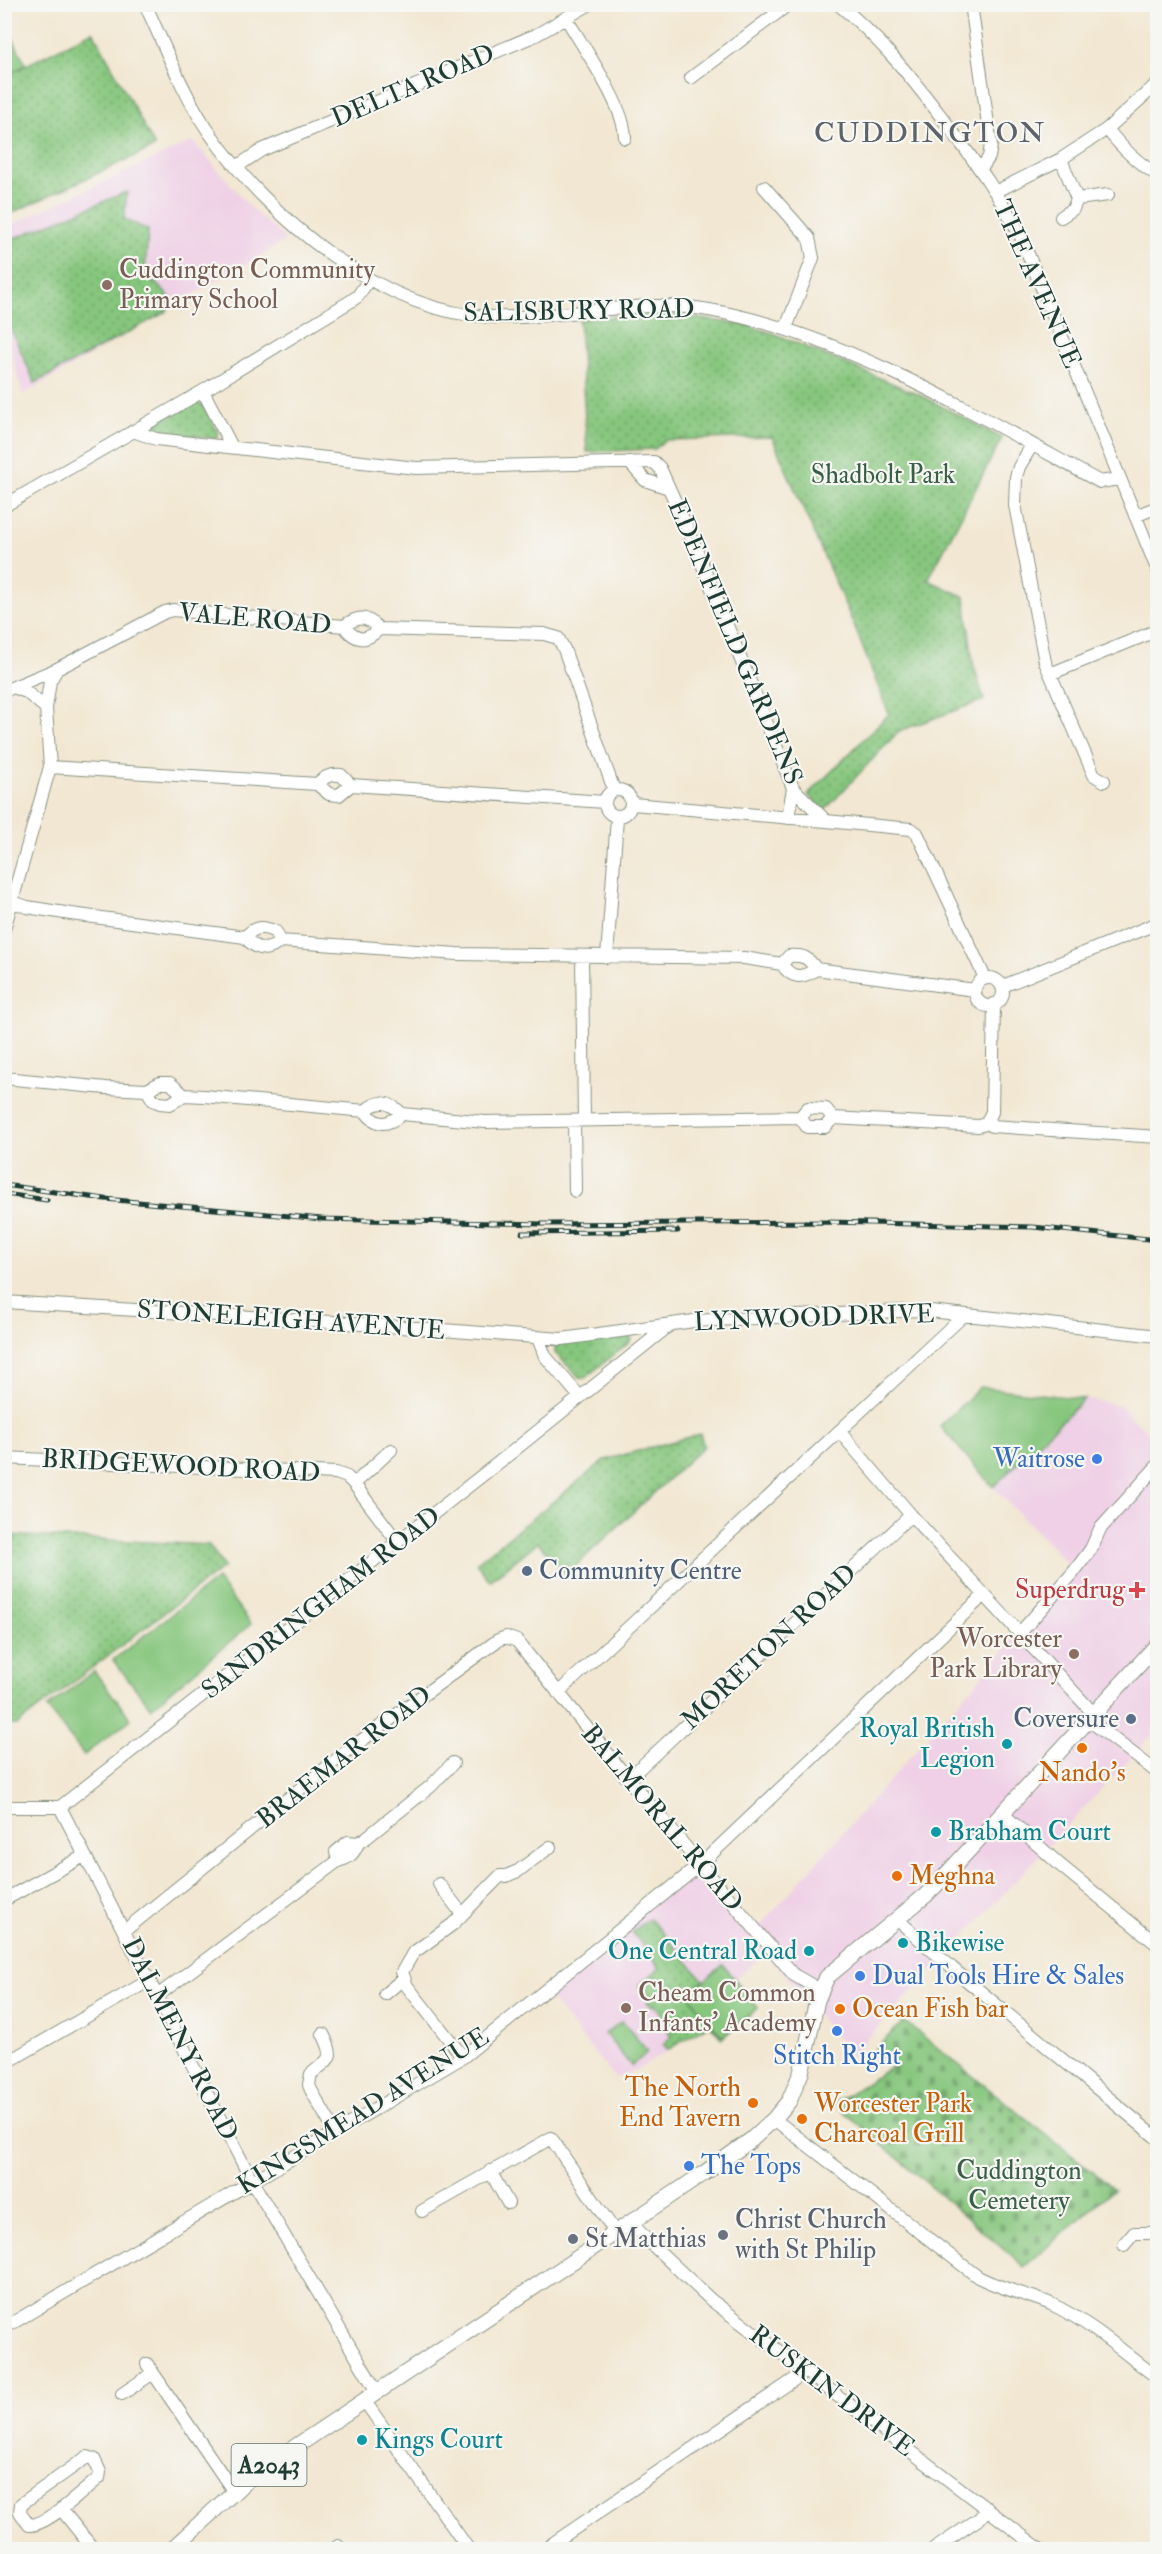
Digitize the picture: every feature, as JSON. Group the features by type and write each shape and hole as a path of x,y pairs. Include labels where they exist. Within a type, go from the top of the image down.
{"main road":[{"name":"A2043","path":"171,2550 234,2492 298,2445 703,2175 774,2119 789,2102 801,2073 820,1990 834,1969 898,1920 945,1876 1158,1644"}],"street":[{"name":"SALISBURY ROAD","path":"145,4 208,130 236,167 294,226 369,279 425,305 466,315 532,317 661,306 706,309 786,328 910,381 1100,482 1119,479"},
{"name":"DELTA ROAD","path":"236,167 262,150 536,35 590,4"},
{"path":"691,78 789,4"},
{"name":"THE AVENUE","path":"838,4 899,63 997,190 1021,237 1158,571"},
{"path":"971,4 991,145 989,157 981,169"},
{"path":"566,18 614,102 625,125 625,138"},
{"path":"997,190 1061,159 1107,129 1158,83"},
{"path":"1107,129 1122,149 1158,176"},
{"path":"1061,159 1077,199 1073,208 1061,217"},
{"path":"764,187 809,238 813,247 813,258 786,328"},
{"path":"1077,199 1108,195"},
{"path":"4,506 203,391 358,296 369,279"},
{"path":"203,391 232,447"},
{"name":"EDENFIELD GARDENS","path":"133,431 156,439 416,468 654,462 660,468 695,546 793,788 826,821"},
{"path":"1032,445 1019,466 1016,477 1015,505 1045,662 1094,775 1104,781"},
{"name":"EDENFIELD GARDENS","path":"629,462 645,480 669,488"},
{"path":"1135,516 1158,507"},
{"name":"VALE ROAD","path":"10,690 57,669 165,612 173,610 345,627 352,637 362,640 372,637 380,629"},
{"name":"VALE ROAD","path":"345,627 353,619 363,617 371,620 380,629 544,634 558,639 564,649 614,790"},
{"path":"1050,674 1158,630"},
{"path":"4,929 50,767 46,708 50,681 57,669"},
{"path":"10,690 26,692 46,708"},
{"path":"50,767 317,784 329,794 339,795 351,785"},
{"path":"317,784 328,775 334,774 341,775 351,785 605,802"},
{"path":"788,818 793,788"},
{"path":"617,818 606,809 605,802 606,797 614,790 625,792 633,804"},
{"path":"633,804 911,829 917,833 985,978"},
{"path":"617,818 624,816 633,804"},
{"path":"607,957 617,818"},
{"path":"13,902 27,908 245,937 252,929 258,927 276,932 280,941 457,954 744,958 782,964 787,972 798,977 807,975 816,969 975,990"},
{"path":"1003,986 1158,922"},
{"path":"782,964 789,956 801,955 810,959 816,969"},
{"path":"575,1191 579,1121 582,956"},
{"path":"993,978 1003,986 1001,1000 994,1005 986,1005 979,1001 975,990 980,981 993,978"},
{"path":"989,1122 992,1112 994,1005"},
{"path":"4,1078 147,1090 160,1083 170,1083 184,1095 365,1111 372,1120 381,1123 392,1122 402,1114"},
{"path":"147,1090 153,1100 160,1103 170,1104 184,1095"},
{"path":"365,1111 372,1104 383,1102 393,1105 402,1114 485,1122 599,1121 800,1117 808,1108 817,1107 826,1109 833,1118 978,1126 989,1122"},
{"path":"800,1117 807,1127 816,1129 825,1127 833,1118"},
{"path":"989,1122 992,1126 1158,1137"},
{"name":"STONELEIGH AVENUE","path":"4,1302 348,1323 538,1338 578,1338"},
{"name":"LYNWOOD DRIVE","path":"578,1338 672,1323 921,1310 1158,1336"},
{"path":"558,1693 964,1316"},
{"name":"SANDRINGHAM ROAD","path":"60,1807 672,1323"},
{"path":"538,1338 545,1356 580,1397"},
{"path":"839,1431 1092,1717 1158,1773"},
{"path":"354,1484 368,1462 392,1450"},
{"name":"BRIDGEWOOD ROAD","path":"4,1458 336,1473 346,1477 354,1484 398,1541"},
{"path":"1019,1634 1073,1574 1091,1549 1100,1529 1158,1465"},
{"name":"MORETON ROAD","path":"628,1779 911,1515"},
{"name":"KINGSMEAD AVENUE","path":"4,2328 463,2057 701,1864 984,1595"},
{"name":"BRAEMAR ROAD","path":"124,1930 346,1752 498,1640 506,1637 517,1641 558,1693"},
{"name":"BALMORAL ROAD","path":"558,1693 794,1975 820,1990"},
{"path":"157,1996 338,1861 347,1859 354,1852 358,1843 431,1786 453,1763"},
{"path":"4,1807 60,1807"},
{"name":"DALMENY ROAD","path":"60,1807 252,2181 370,2396 469,2550"},
{"path":"1003,1814 1060,1865 1158,1945"},
{"path":"463,2057 403,1979 404,1967 413,1953 453,1924 496,1872 506,1876 518,1871 550,1847"},
{"path":"4,1900 84,1856"},
{"path":"439,1884 462,1914"},
{"path":"898,1920 952,1968 1158,2139"},
{"path":"385,1994 403,1979"},
{"path":"4,2064 150,1980"},
{"path":"323,2034 330,2047 330,2058 325,2065 311,2074 309,2085 335,2132"},
{"path":"774,2119 978,2277 998,2288 1051,2304 1079,2320 1158,2378"},
{"path":"422,2211 551,2138 615,2232"},
{"path":"490,2171 508,2203"},
{"name":"RUSKIN DRIVE","path":"631,2222 697,2288 1041,2550"},
{"path":"1124,2245 1134,2233 1158,2233"},
{"path":"122,2394 150,2369 234,2492"},
{"path":"543,2550 805,2370"},
{"path":"87,2457 94,2459 100,2472 99,2478 61,2509 36,2525 30,2525 20,2512 21,2504 37,2492 87,2457"},
{"path":"933,2550 980,2518 987,2508"},
{"path":"61,2509 94,2550"}],"shaded area":[{"name":"Cuddington Community Primary School","path":"193,141 249,206 286,240 23,395 5,330 4,228"},
{"path":"1084,1399 1119,1405 1155,1439 1157,1437 1157,1730 850,2056 768,1952 735,1978 758,2008 722,2038 709,2024 639,2069 615,2078 544,1991 699,1868 754,1933 1004,1651 1068,1564 993,1487"}],"green space":[{"path":"4,21 26,65 5,76 4,76"},
{"path":"93,31 155,147 5,216 5,76"},
{"path":"127,192 124,219 148,230 145,273 173,300 166,312 35,383 5,316 5,242"},
{"name":"Shadbolt Park","path":"659,313 746,325 775,334 920,395 1002,438 928,580 965,597 973,663 984,700 899,731 825,810 808,795 889,714 853,623 772,437 665,440 655,449 587,452 579,319"},
{"path":"195,402 203,405 219,434 217,439 153,431 152,425"},
{"path":"627,1335 631,1338 630,1342 585,1378 579,1377 555,1353 555,1347 559,1343"},
{"path":"980,1387 1084,1399 993,1487 940,1426"},
{"path":"700,1434 704,1446 566,1575 538,1542 490,1581 476,1563 605,1460"},
{"path":"4,1535 209,1545 224,1567 17,1725 5,1725"},
{"path":"217,1579 251,1624 151,1708 113,1660"},
{"path":"94,1671 131,1719 84,1755 47,1708"},
{"path":"650,1918 705,1982 723,1965 758,2008 722,2038 709,2024 668,2050 663,2044 672,2036 664,2026 668,2022 654,2004 651,2006 647,2002 650,1999 639,1985 660,1968 632,1932"},
{"path":"723,1965 758,2008 722,2037 688,1994"},
{"path":"622,2021 648,2052 631,2066 605,2034"},
{"name":"Cuddington Cemetery","path":"904,2021 1114,2189 1024,2267 834,2103 892,2067 875,2049"}],"railway":[{"path":"4,1185 105,1199 322,1219 542,1224 829,1222 1033,1227 1158,1240"},
{"path":"5,1194 47,1200"},
{"path":"522,1233 678,1231"}],"place":[{"name":"Cuddington Community Primary School","path":"107,285"},
{"name":"Waitrose","path":"1097,1459"},
{"name":"Community Centre","path":"527,1571"},
{"name":"Superdrug","path":"1137,1590"},
{"name":"Worcester Park Library","path":"1074,1654"},
{"name":"Coversure","path":"1131,1719"},
{"name":"Royal British Legion","path":"1007,1744"},
{"name":"Nando's","path":"1082,1748"},
{"name":"Brabham Court","path":"936,1832"},
{"name":"Meghna","path":"897,1876"},
{"name":"Bikewise","path":"903,1943"},
{"name":"One Central Road","path":"809,1951"},
{"name":"Dual Tools Hire & Sales","path":"860,1976"},
{"name":"Cheam Common Infants' Academy","path":"626,2008"},
{"name":"Ocean Fish bar","path":"840,2009"},
{"name":"Stitch Right","path":"837,2031"},
{"name":"The North End Tavern","path":"753,2103"},
{"name":"Worcester Park Charcoal Grill","path":"802,2119"},
{"name":"The Tops","path":"689,2166"},
{"name":"Christ Church with St Philip","path":"723,2235"},
{"name":"St Matthias","path":"573,2239"},
{"name":"Kings Court","path":"362,2440"}],"district":[{"name":"CUDDINGTON","path":"930,133"}]}
